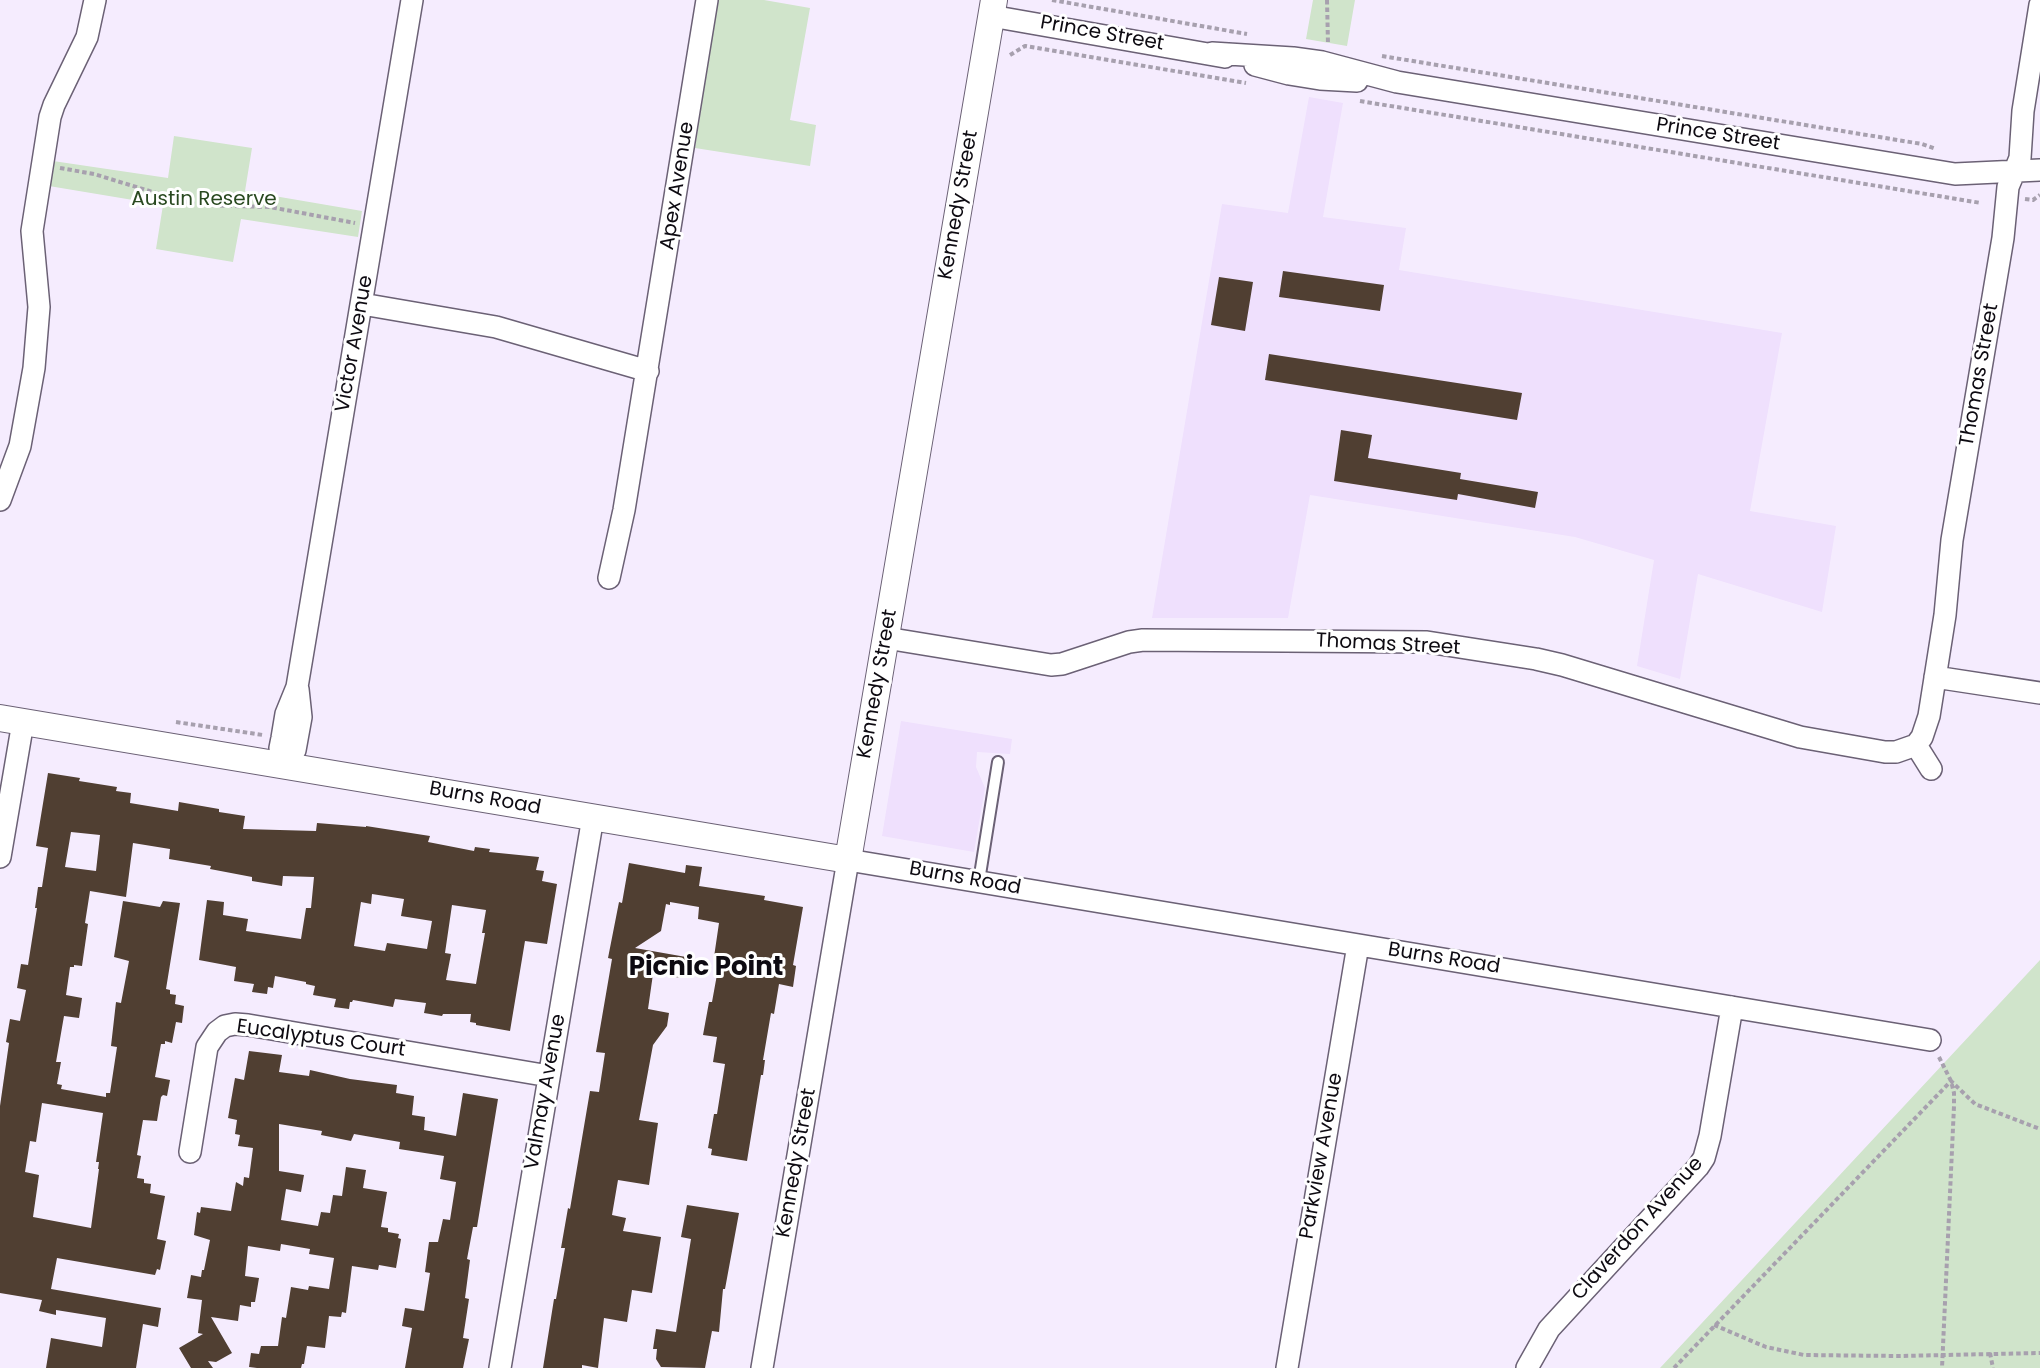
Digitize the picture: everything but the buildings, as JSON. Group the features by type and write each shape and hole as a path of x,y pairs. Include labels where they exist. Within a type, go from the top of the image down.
{"street":[{"path":"0,500 20,446 34,368 39,308 32,231 48,126 54,105 87,37 95,0"},
{"name":"Victor Avenue","path":"284,765 280,748 286,714 297,687 412,0"},
{"name":"Apex Avenue","path":"609,578 624,510 648,371 707,0"},
{"name":"Thomas Street","path":"886,638 1051,664 1062,664 1129,642 1143,640 1427,642 1556,664 1800,737 1885,752 1896,752 1917,745 1926,727 1935,677 1945,615 1952,540 2003,238 2008,187 2020,158 2023,111 2040,4"},
{"name":"Prince Street","path":"993,8 1212,53 1289,74 1320,79 1397,82 1955,174 2040,170"},
{"name":"Kennedy Street","path":"762,1368 993,8"},
{"path":"362,304 496,327 648,371"},
{"path":"1935,677 2040,693"},
{"path":"0,857 11,720"},
{"name":"Burns Road","path":"11,720 1930,1040"},
{"path":"1917,745 1931,769"},
{"name":"Valmay Avenue","path":"500,1368 592,817"},
{"name":"Parkview Avenue","path":"1287,1368 1358,945"},
{"name":"Claverdon Avenue","path":"1527,1368 1548,1329 1704,1158 1709,1142 1732,1007"},
{"name":"Eucalyptus Court","path":"190,1152 207,1047 217,1032 225,1026 248,1025 549,1076"}],"lane":[{"path":"979,881 998,762"}],"path":[{"path":"1052,0 1252,34"},
{"path":"1319,45 1328,47 1328,0"},
{"path":"1010,55 1025,46 1257,85"},
{"path":"1375,55 1911,142 1940,150"},
{"path":"1348,99 1981,203"},
{"path":"65,169 94,174 200,205 270,207 352,222"},
{"path":"176,722 273,736"},
{"path":"1930,1040 1951,1081 1954,1093 1942,1368"},
{"path":"1951,1081 1975,1104 2040,1129"},
{"path":"1674,1368 1951,1081"},
{"path":"1714,1325 1766,1347 1804,1355 2040,1353"},
{"path":"1990,1353 1993,1368"}],"shaded area":[{"path":"1309,97 1343,103 1323,217 1406,228 1399,270 1782,333 1750,511 1836,526 1822,612 1698,574 1680,679 1637,666 1654,560 1575,537 1310,495 1288,618 1152,618 1222,204 1288,213"},
{"path":"901,721 1012,739 1010,754 977,752 976,767 985,788 974,852 882,836"}],"green space":[{"path":"718,0 764,0 810,8 790,120 816,125 810,166 695,148"},
{"path":"1313,0 1355,0 1347,46 1306,39"},
{"name":"Austin Reserve","path":"174,136 252,148 245,191 362,211 358,237 241,219 233,262 156,249 163,205 49,186 53,161 168,178"},
{"path":"2040,960 2040,1368 1660,1368"}],"district":[{"name":"Picnic Point","path":"706,968"}]}
